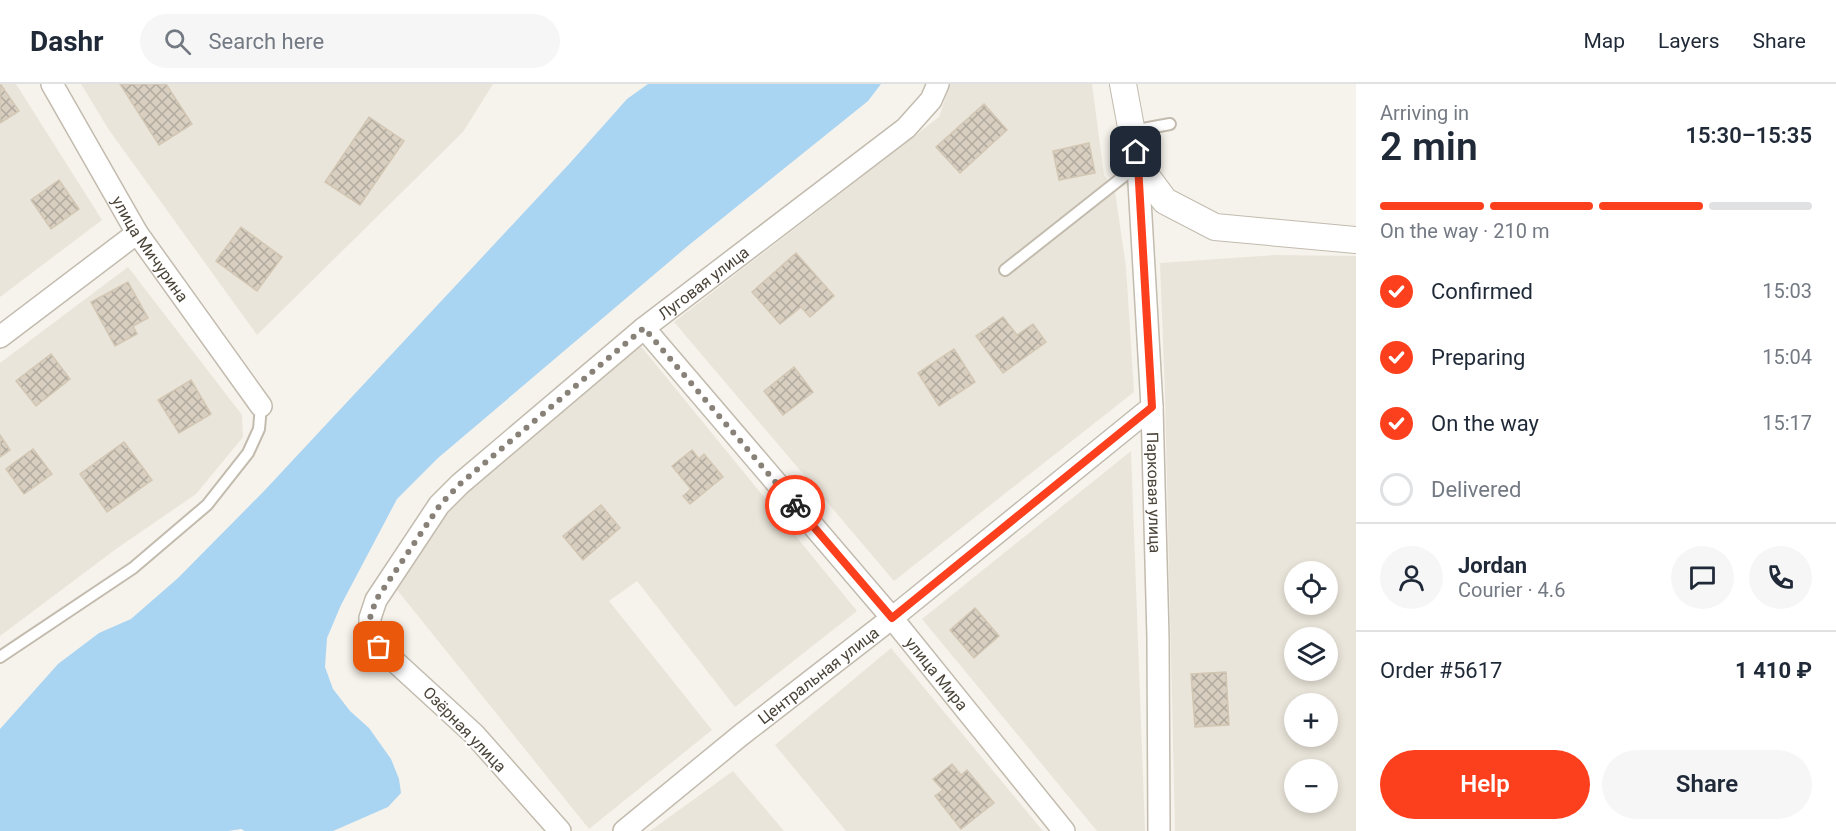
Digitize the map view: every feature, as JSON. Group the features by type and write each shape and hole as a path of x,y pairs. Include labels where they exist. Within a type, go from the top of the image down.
{"street":[{"name":"улица Мичурина","path":"52,84 137,233 261,406"},
{"name":"Луговая улица","path":"370,629 370,618 376,600 440,505 460,484 644,328 906,128 931,100 938,84"},
{"name":"Парковая улица","path":"1123,84 1138,165 1152,407 1158,638 1159,831"},
{"path":"1138,165 1164,201 1215,227 1356,240"},
{"path":"0,337 137,233"},
{"name":"улица Мира","path":"644,328 892,618 1064,831"},
{"name":"Центральная улица","path":"624,831 1152,407"},
{"name":"Озёрная улица","path":"370,629 379,647 474,734 560,831"}],"lane":[{"path":"1131,131 1170,124"},
{"path":"1005,270 1138,165"},
{"path":"0,657 133,568 207,505 248,453 259,429 261,406"}],"shaded area":[{"path":"0,84 16,84 102,220 0,297"},
{"path":"81,84 493,84 463,132 257,335 109,130"},
{"path":"950,84 1092,84 1104,175 1115,191 1126,267 1134,392 894,581 674,322 939,117"},
{"path":"1275,255 1356,256 1356,831 1175,831 1160,263"},
{"path":"128,267 242,415 243,437 196,494 116,549 0,636 0,363"},
{"path":"635,339 857,611 735,707 637,581 609,601 712,730 589,829 394,586 443,509"},
{"path":"1131,451 1145,831 1097,831 922,619"},
{"path":"891,648 1043,831 846,831 775,745"},
{"path":"733,771 784,831 650,831"}],"water":[{"path":"648,84 881,84 868,101 689,245 438,458 397,499 341,605 327,638 325,667 333,689 350,711 369,728 391,759 399,779 401,793 388,807 333,831 245,831 241,829 228,831 0,831 0,729 58,664 99,633 131,619 178,578 265,490 627,99"}],"building":[{"path":"120,84 166,84 192,124 159,145"},
{"path":"0,86 19,111 0,123"},
{"path":"984,104 1007,130 960,173 936,147"},
{"path":"369,117 404,141 360,205 325,182"},
{"path":"1089,143 1095,173 1059,180 1053,151"},
{"path":"59,180 79,209 51,229 31,200"},
{"path":"241,227 282,257 257,291 216,261"},
{"path":"796,253 834,296 810,317 801,307 780,324 752,292"},
{"path":"128,282 148,318 133,326 137,334 115,346 91,302"},
{"path":"1003,317 1017,335 1033,324 1046,342 1003,373 976,336"},
{"path":"954,349 975,382 939,406 918,373"},
{"path":"51,354 70,379 36,406 16,381"},
{"path":"794,367 813,392 783,415 764,391"},
{"path":"191,380 211,414 179,433 158,400"},
{"path":"0,435 10,450 0,457"},
{"path":"124,442 152,480 107,512 80,474"},
{"path":"33,449 52,474 24,494 6,469"},
{"path":"692,450 699,459 704,454 723,477 690,504 683,496 691,489 672,466"},
{"path":"601,505 620,528 583,560 563,536"},
{"path":"975,608 999,636 974,658 950,630"},
{"path":"1226,672 1229,725 1195,727 1191,674"},
{"path":"952,764 961,775 967,770 994,803 961,829 935,796 943,790 933,779"}],"way so far":[{"path":"379,647 370,629 370,618 376,600 440,505 460,484 644,328 795,505"}],"route":[{"path":"795,505 892,618 1152,407 1136,152"}]}
